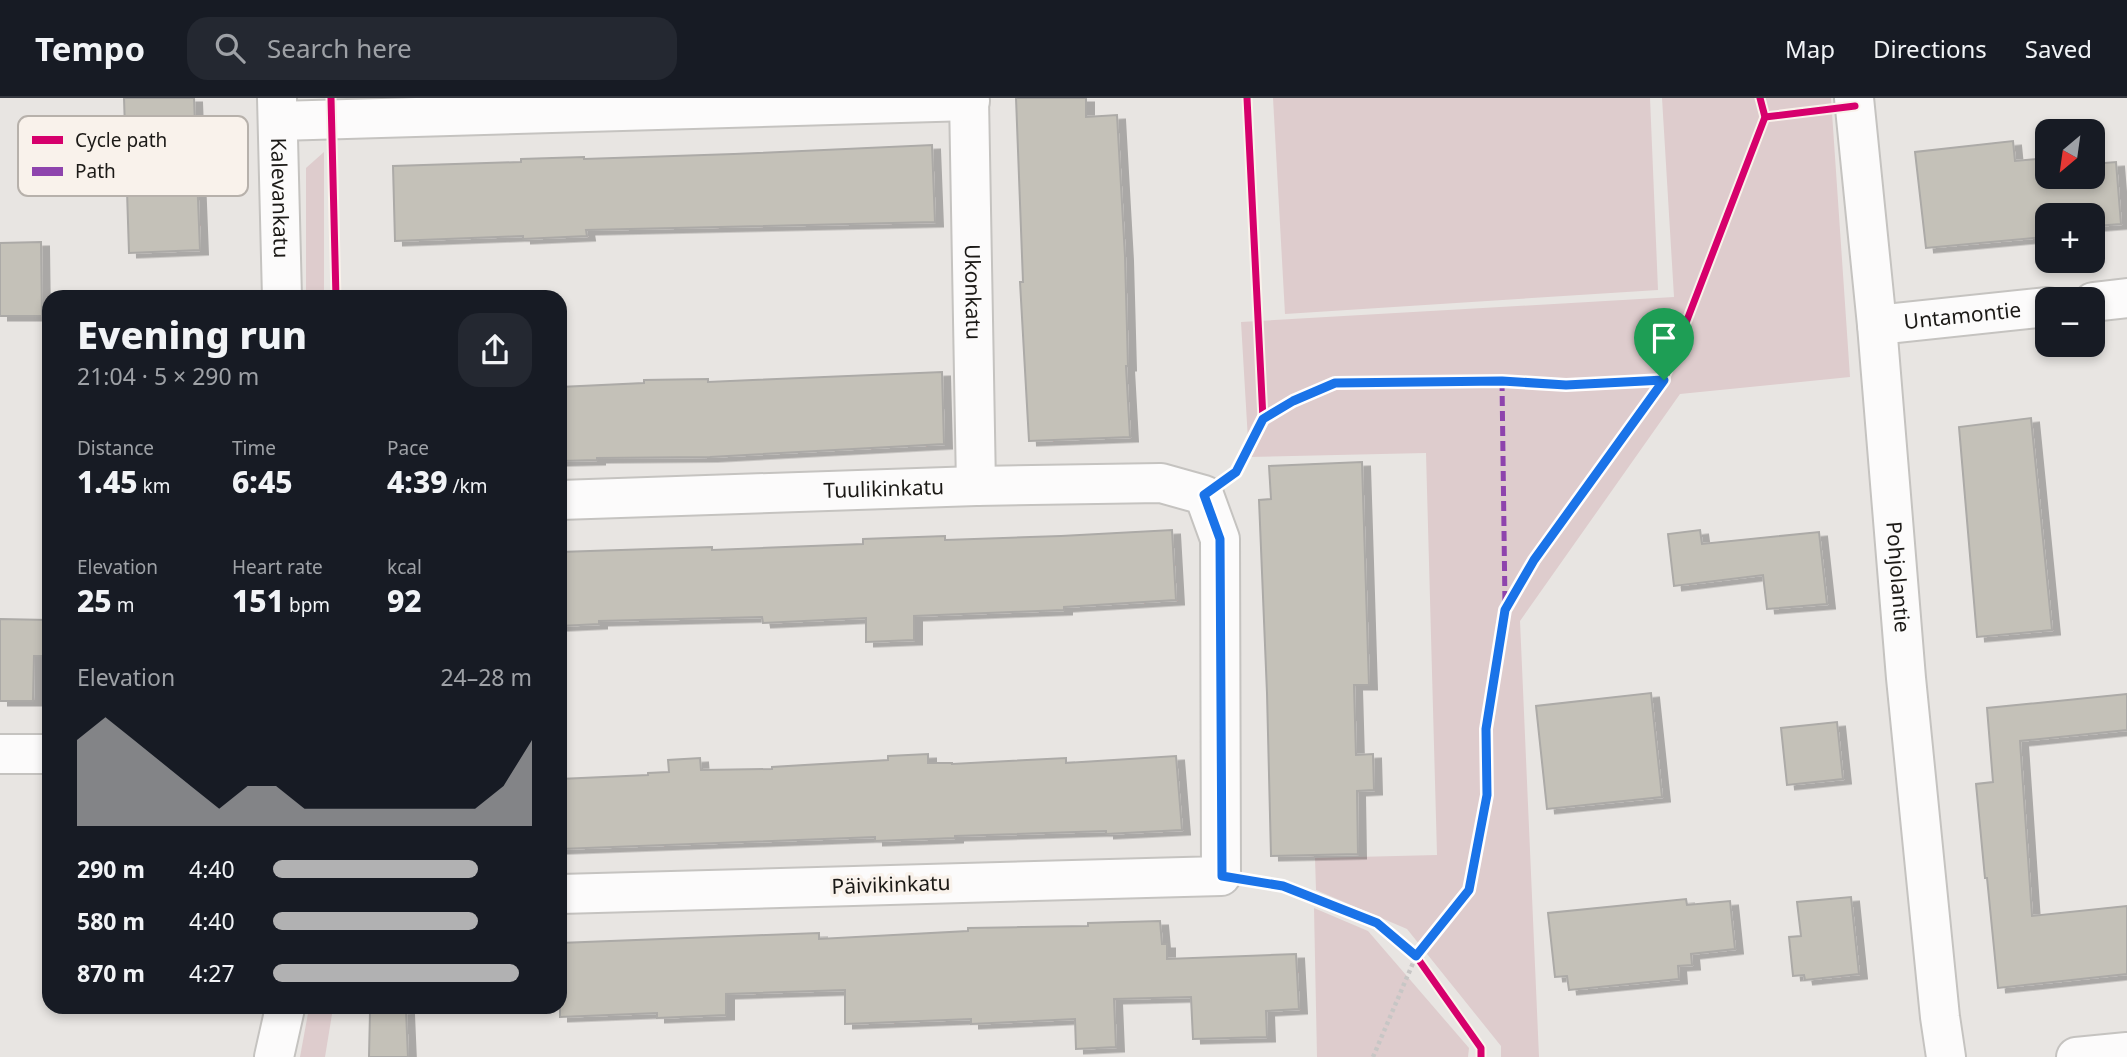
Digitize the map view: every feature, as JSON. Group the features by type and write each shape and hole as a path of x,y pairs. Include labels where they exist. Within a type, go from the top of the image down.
{"street":[{"name":"Pohjolantie","path":"1854,98 1877,325 1906,678 1946,1057"},
{"path":"278,110 969,100"},
{"name":"Ukonkatu","path":"969,100 976,486"},
{"name":"Kalevankatu","path":"278,110 282,290"},
{"path":"2105,301 2127,298"},
{"name":"Untamontie","path":"1877,325 2035,308"},
{"name":"Tuulikinkatu","path":"567,500 976,486 1161,483 1204,495 1220,539 1222,876"},
{"path":"0,754 42,754"},
{"name":"Päivikinkatu","path":"567,894 1222,876"},
{"path":"274,1057 284,1014"},
{"path":"2076,1057 2127,1052"}],"path":[{"path":"1373,1057 1416,956 1424,947"},
{"path":"1407,948 1424,967"}],"shaded area":[{"path":"1273,98 1650,98 1658,290 1285,314"},
{"path":"1662,98 1831,98 1850,377 1680,394 1520,621 1539,1057 1501,1057 1501,1046 1407,929 1316,890 1315,858 1437,855 1426,453 1249,457 1241,322 1674,297"},
{"path":"324,152 324,290 306,290 306,168"},
{"path":"1314,908 1368,931 1469,1048 1468,1057 1317,1057"},
{"path":"308,1014 332,1014 325,1057 300,1057"}],"building":[{"path":"124,98 194,98 195,116 125,116"},
{"path":"1016,98 1086,98 1086,117 1117,115 1125,256 1130,437 1029,441 1020,282 1023,282"},
{"path":"2013,141 2015,161 2035,159 2035,189 2105,189 2105,163 2116,162 2121,224 2105,225 2105,203 2035,203 2035,238 1926,248 1915,152"},
{"path":"932,145 935,222 586,230 587,236 395,241 393,166"},
{"path":"127,196 198,196 200,250 129,253"},
{"path":"41,242 42,316 0,316 0,243"},
{"path":"942,372 944,444 710,457 567,461 567,387 644,383 644,380 708,379 708,382"},
{"path":"2031,418 2052,630 1977,637 1959,427"},
{"path":"1362,462 1369,685 1354,685 1356,755 1373,754 1374,790 1357,791 1358,854 1271,856 1259,500 1271,499 1269,466"},
{"path":"1172,530 1176,600 1064,607 1064,610 914,616 914,640 866,642 866,618 763,623 762,617 599,621 599,624 567,626 567,552 863,544 863,539 945,536 945,540"},
{"path":"1700,530 1702,544 1819,532 1827,604 1767,609 1763,575 1674,586 1668,534"},
{"path":"0,619 42,620 42,656 34,656 33,701 0,701"},
{"path":"1651,693 1662,797 1547,809 1536,706"},
{"path":"2127,694 2127,730 2020,741 2032,916 2127,906 2127,974 1998,988 1976,784 1993,782 1987,708"},
{"path":"1837,722 1843,779 1787,785 1781,728"},
{"path":"928,754 928,763 952,764 1066,758 1066,763 1176,756 1182,830 955,836 875,841 875,837 567,849 567,779 669,772 668,760 700,758 701,770 772,769 888,760 888,756"},
{"path":"1851,897 1859,974 1805,980 1804,975 1793,976 1789,937 1801,936 1797,902"},
{"path":"1686,899 1687,905 1730,901 1735,949 1691,954 1692,965 1678,966 1679,979 1569,990 1567,976 1555,977 1548,913"},
{"path":"1160,921 1162,944 1167,944 1167,959 1296,954 1299,1009 1266,1011 1267,1037 1193,1039 1191,997 1114,999 1116,1047 1076,1049 1075,1019 971,1024 971,1019 845,1024 845,990 726,994 726,1015 657,1018 657,1013 560,1017 560,1014 567,1014 567,943 819,933 819,939 968,931 968,928 1088,926 1088,923"},
{"path":"370,1014 406,1014 408,1057 369,1057"}],"marked path":[{"path":"1502,381 1505,605"}],"cycle path":[{"path":"331,98 336,290"},
{"path":"1247,98 1263,419"},
{"path":"1204,495 1236,472 1263,419 1293,401 1335,383 1502,381 1566,385 1664,380 1765,117 1760,98"},
{"path":"1765,117 1855,106"},
{"path":"1416,956 1470,890 1487,795 1486,729 1505,610 1534,560 1664,380"},
{"path":"1221,876 1282,886 1377,923 1416,956 1481,1048 1481,1057"}],"route":[{"path":"1664,380 1534,560 1505,610 1486,729 1487,795 1469,890 1416,956 1377,923 1283,886 1222,876 1220,539 1204,495 1236,472 1263,419 1293,401 1335,383 1502,381 1566,385 1664,380"}]}
